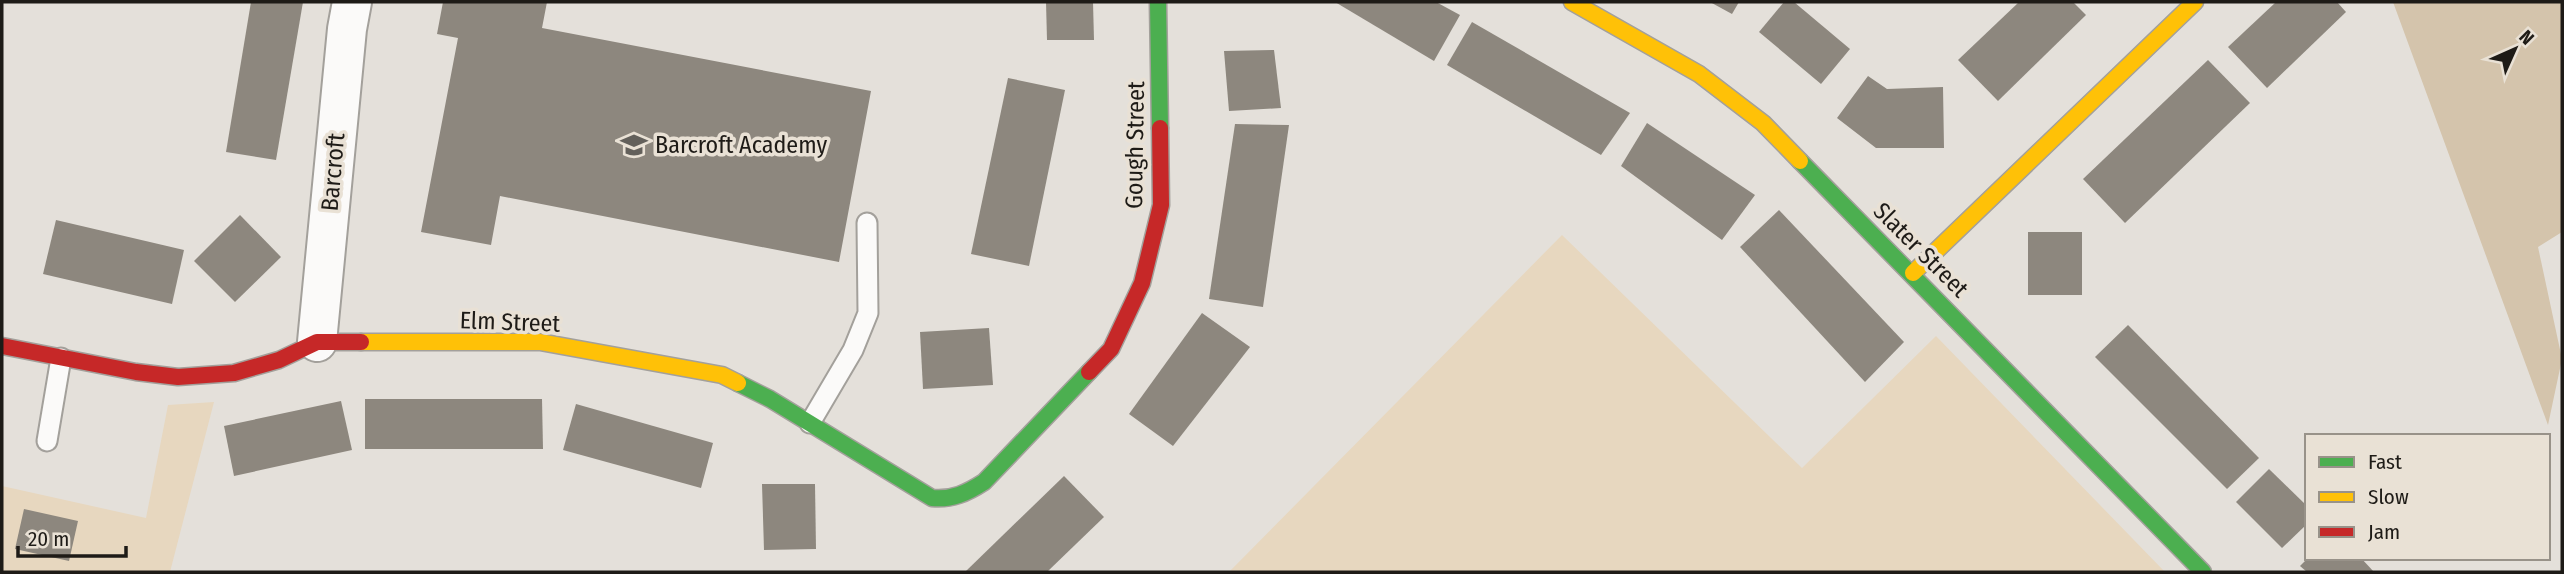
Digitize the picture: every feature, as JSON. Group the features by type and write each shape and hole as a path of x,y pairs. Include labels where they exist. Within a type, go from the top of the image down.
{"street":[{"name":"Barcroft","path":"317,342 347,29 352,2"},
{"name":"Gough Street","path":"984,482 1111,349 1142,283 1161,205 1158,2"},
{"name":"Slater Street","path":"1572,2 1699,74 1763,123 1913,273 2203,572"},
{"path":"1913,273 2195,2"},
{"name":"Elm Street","path":"2,346 136,372 178,377 234,373 279,359 317,342 540,342 722,375 770,399 932,498 956,498 984,482"}],"lane":[{"path":"810,424 853,350 868,313 867,223"},
{"path":"47,441 61,358"}],"shaded area":[{"path":"2393,2 2562,2 2562,232 2538,247 2562,359 2548,425"},
{"path":"1562,235 1802,468 1936,336 2165,572 1229,572"},
{"path":"214,402 170,572 2,572 2,486 146,518 168,405"}],"building":[{"path":"251,2 303,2 276,160 226,152"},
{"path":"443,2 547,2 542,28 871,91 839,262 500,196 491,245 421,232 458,38 437,34"},
{"path":"1046,2 1093,2 1094,40 1047,40"},
{"path":"1335,2 1436,2 1460,15 1434,61"},
{"path":"1710,2 1739,2 1732,14"},
{"path":"1784,2 1794,2 1850,49 1821,84 1759,32"},
{"path":"2019,2 2073,2 2086,15 1998,101 1958,60"},
{"path":"2276,2 2337,2 2346,12 2267,88 2228,47"},
{"path":"1472,22 1630,113 1601,155 1447,65"},
{"path":"1274,50 1281,108 1229,111 1224,51"},
{"path":"2208,60 2250,103 2125,223 2083,179"},
{"path":"1868,76 1887,89 1943,87 1944,148 1876,148 1837,118"},
{"path":"1008,78 1065,90 1029,266 971,254"},
{"path":"1647,123 1755,195 1722,240 1621,166"},
{"path":"1235,124 1289,125 1263,307 1209,299"},
{"path":"1779,210 1904,342 1865,382 1740,247"},
{"path":"240,215 281,257 235,302 194,261"},
{"path":"56,220 184,250 172,304 43,274"},
{"path":"2028,232 2082,232 2082,295 2028,295"},
{"path":"1202,313 1250,347 1173,446 1129,414"},
{"path":"2128,325 2259,458 2227,489 2095,357"},
{"path":"989,328 993,385 923,389 920,332"},
{"path":"365,399 542,399 543,449 365,449"},
{"path":"341,401 352,450 234,476 224,426"},
{"path":"576,404 713,443 701,488 563,450"},
{"path":"2269,469 2305,504 2305,526 2282,548 2236,502"},
{"path":"1064,476 1104,517 1047,572 965,572"},
{"path":"762,484 815,484 816,549 764,550"},
{"path":"24,509 78,521 69,561 15,549"},
{"path":"2306,560 2363,560 2374,572 2307,572 2300,566"}],"traffic: fast":[{"path":"1158,2 1160,128"},
{"path":"1800,161 2203,572"},
{"path":"738,383 770,399 932,498 946,498 959,495 984,482 1089,372"}],"traffic: slow":[{"path":"1572,2 1699,74 1763,123 1800,161"},
{"path":"1913,273 2195,2"},
{"path":"361,342 540,342 722,375 738,383"}],"traffic: jam":[{"path":"1089,372 1111,349 1142,283 1161,205 1160,128"},
{"path":"2,346 136,372 178,377 234,373 279,360 317,342 361,342"}],"place":[{"name":"Barcroft Academy","path":"634,145"}]}
